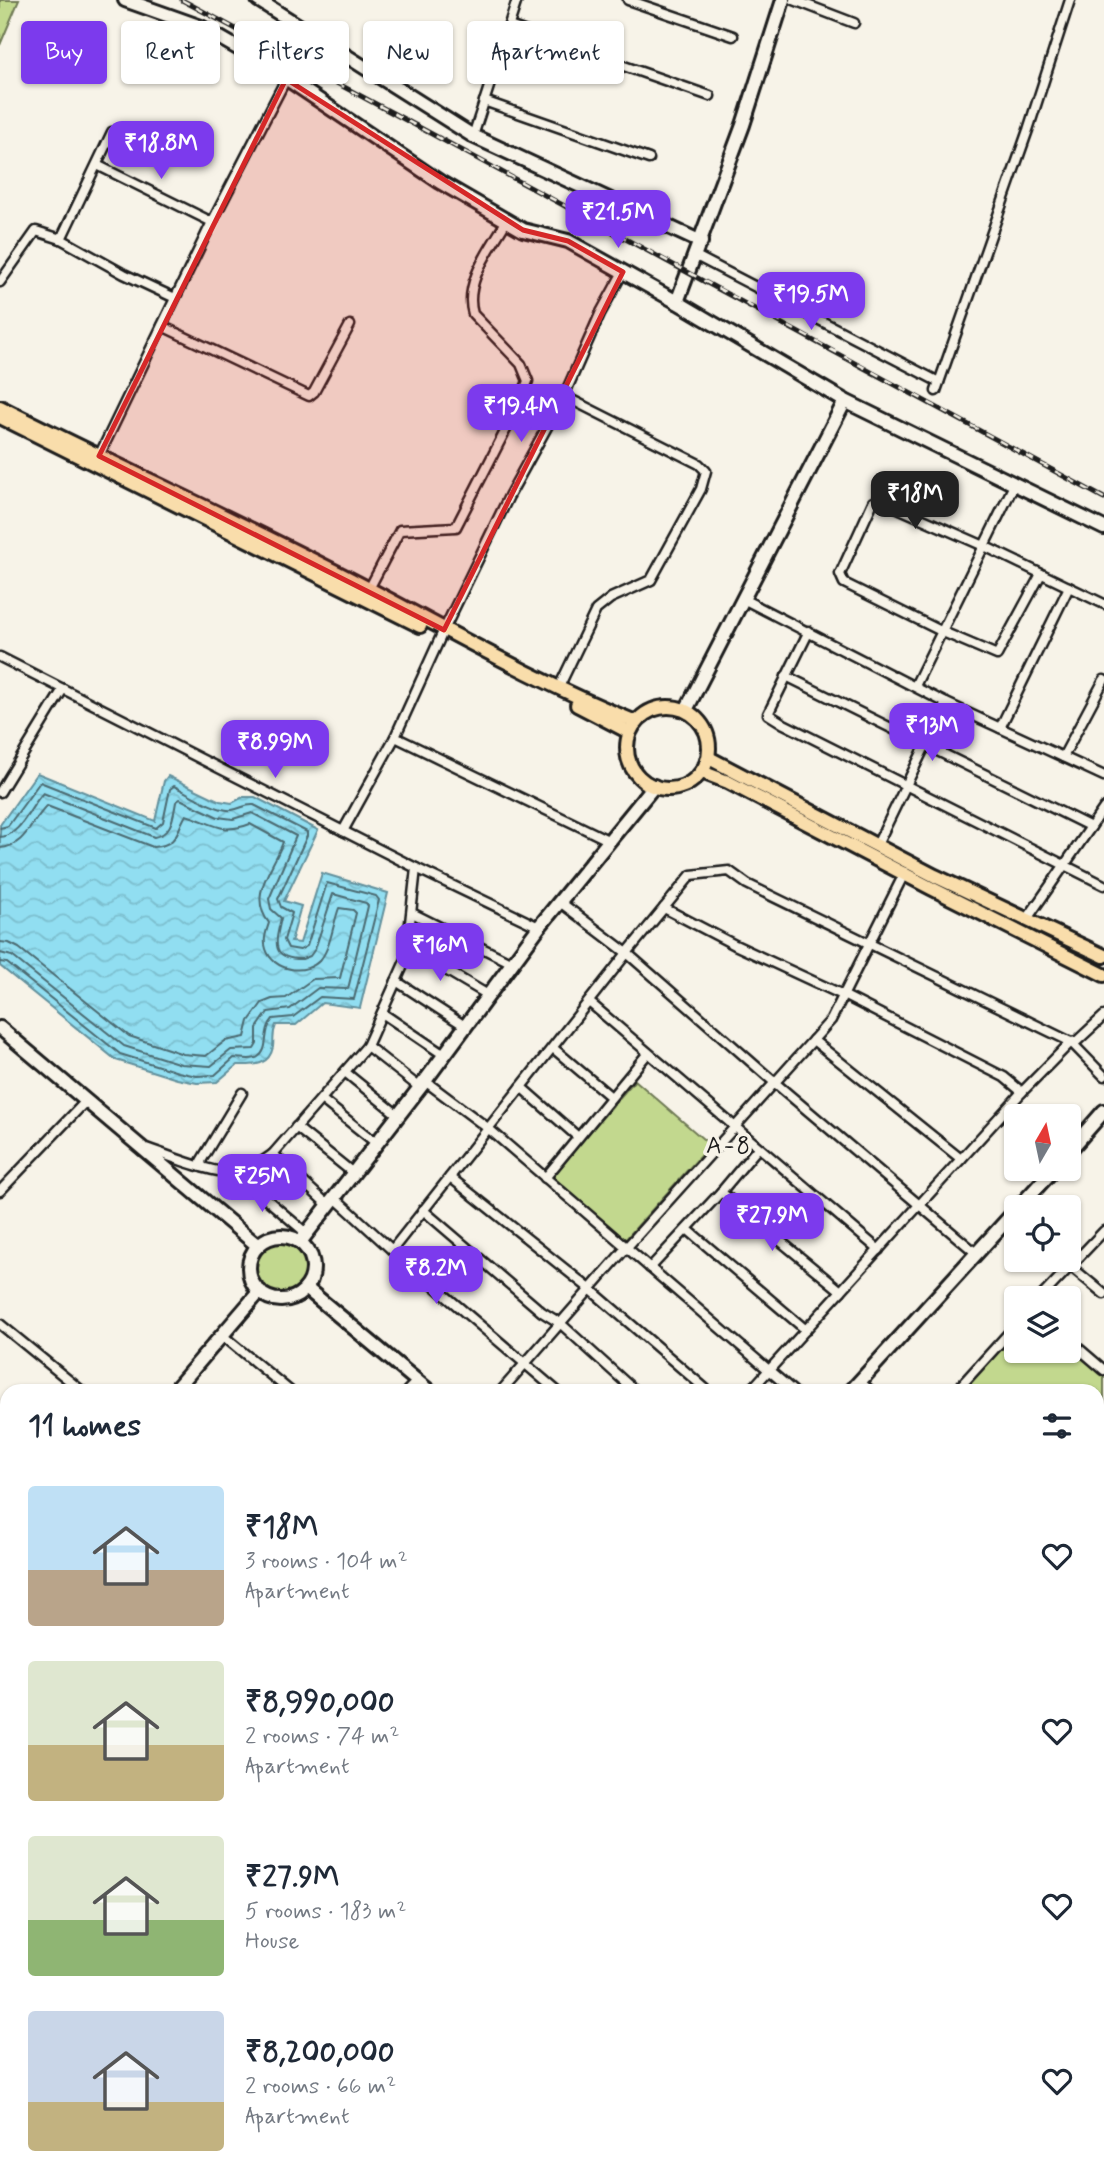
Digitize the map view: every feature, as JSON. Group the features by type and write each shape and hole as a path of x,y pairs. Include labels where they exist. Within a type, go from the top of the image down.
{"main road":[{"path":"0,407 369,589 442,633 559,687 633,727"},
{"path":"0,417 633,727"},
{"path":"672,706 686,710 703,724 708,735 709,758 702,772 682,787 669,789 643,780 628,759 627,745 633,727 645,713 658,707 672,706"},
{"path":"709,758 877,845 907,868 1104,975"},
{"path":"702,772 1104,956"}],"street":[{"path":"125,0 201,27 234,47"},
{"path":"511,21 517,0"},
{"path":"628,0 733,36"},
{"path":"677,302 743,125 783,0"},
{"path":"794,0 854,23"},
{"path":"696,256 937,386 1051,64 1070,0"},
{"path":"266,2 473,136 701,242"},
{"path":"624,66 710,96"},
{"path":"99,456 212,222 283,84"},
{"path":"293,84 440,182 523,230 568,241 845,401 1104,528"},
{"path":"473,136 490,84"},
{"path":"484,101 649,159"},
{"path":"61,239 113,132"},
{"path":"97,165 212,222"},
{"path":"369,589 400,530 456,527 528,381 521,364 474,314 470,304 473,282 506,220"},
{"path":"1,278 36,231 61,239 124,274 175,298"},
{"path":"343,831 395,737 509,496 564,396 600,314 623,272"},
{"path":"162,326 309,396 314,393 350,325"},
{"path":"559,687 596,610 611,598 651,580 701,489 706,471 699,464 564,396"},
{"path":"686,710 845,401"},
{"path":"915,686 1014,485"},
{"path":"1041,574 997,655 943,632 844,583 840,573 873,502 882,500 984,546 1104,604"},
{"path":"1000,728 1069,587"},
{"path":"743,599 946,703 1104,776"},
{"path":"808,631 768,714 783,724 1104,885"},
{"path":"0,657 416,868 539,927"},
{"path":"786,676 1091,827"},
{"path":"1063,757 1104,680"},
{"path":"0,792 64,689"},
{"path":"877,845 946,703"},
{"path":"395,737 610,841"},
{"path":"303,1238 539,927 654,786"},
{"path":"1027,919 1104,808"},
{"path":"139,1146 202,1167 236,1172 256,1166 273,1154 367,1046 406,959 416,868"},
{"path":"507,1384 831,1020 907,868"},
{"path":"392,1250 691,875 729,871 747,884 1071,1042 1104,1076"},
{"path":"560,902 627,953 976,1253"},
{"path":"664,908 1004,1077 1022,1092"},
{"path":"412,913 512,963"},
{"path":"407,947 488,995"},
{"path":"396,981 465,1026"},
{"path":"589,1002 879,1250"},
{"path":"382,1013 444,1055"},
{"path":"756,1384 1022,1092 1071,1042 1077,1041 1104,1016"},
{"path":"0,1028 258,1246"},
{"path":"813,1040 961,1159"},
{"path":"367,1046 489,1129 785,1384"},
{"path":"553,1048 611,1097"},
{"path":"545,1178 648,1053"},
{"path":"345,1072 398,1115"},
{"path":"521,1087 578,1136"},
{"path":"202,1167 201,1161 242,1093"},
{"path":"321,1099 376,1143"},
{"path":"0,1191 86,1101"},
{"path":"1082,1136 1104,1111"},
{"path":"296,1127 353,1173"},
{"path":"650,1268 758,1148"},
{"path":"273,1154 331,1201 363,1221 392,1250 549,1384"},
{"path":"236,1172 303,1238 314,1266 312,1278 298,1296 275,1299 260,1291 252,1281 250,1269 251,1257 258,1246 267,1239 278,1236 303,1238"},
{"path":"450,1177 590,1289 700,1384"},
{"path":"1032,1195 1044,1181"},
{"path":"721,1192 841,1292"},
{"path":"424,1210 542,1312 560,1323 627,1384"},
{"path":"858,1384 1004,1226"},
{"path":"687,1229 806,1330"},
{"path":"1081,1255 1104,1231"},
{"path":"1052,1286 1065,1272"},
{"path":"1078,1272 1104,1294"},
{"path":"306,1288 421,1384"},
{"path":"180,1384 260,1291"},
{"path":"0,1324 73,1384"},
{"path":"222,1335 282,1384"},
{"path":"962,1384 1004,1338"},
{"path":"1081,1350 1104,1370"},
{"path":"414,1384 417,1381"}],"highlighted area":[{"path":"286,79 523,230 568,241 623,272 444,630 99,456"}],"green space":[{"path":"0,0 19,0 0,45"},
{"path":"635,1080 710,1145 624,1241 550,1178"},
{"path":"281,1240 292,1242 301,1248 307,1257 307,1279 301,1288 292,1294 281,1296 270,1294 261,1288 255,1279 253,1268 255,1257 261,1248 270,1242"},
{"path":"1004,1346 1004,1363 1081,1363 1081,1353 1104,1373 1104,1384 969,1384"}],"water":[{"path":"37,773 155,821 164,781 168,776 220,801 232,803 243,797 255,797 318,830 284,901 301,906 291,942 300,943 322,873 388,893 360,1008 322,1003 296,1025 276,1025 273,1047 268,1058 259,1064 237,1065 217,1082 197,1083 177,1079 116,1060 0,966 0,825"}],"railway":[{"path":"182,0 1104,498"}],"district":[{"name":"A-8","path":"729,1145"}]}
